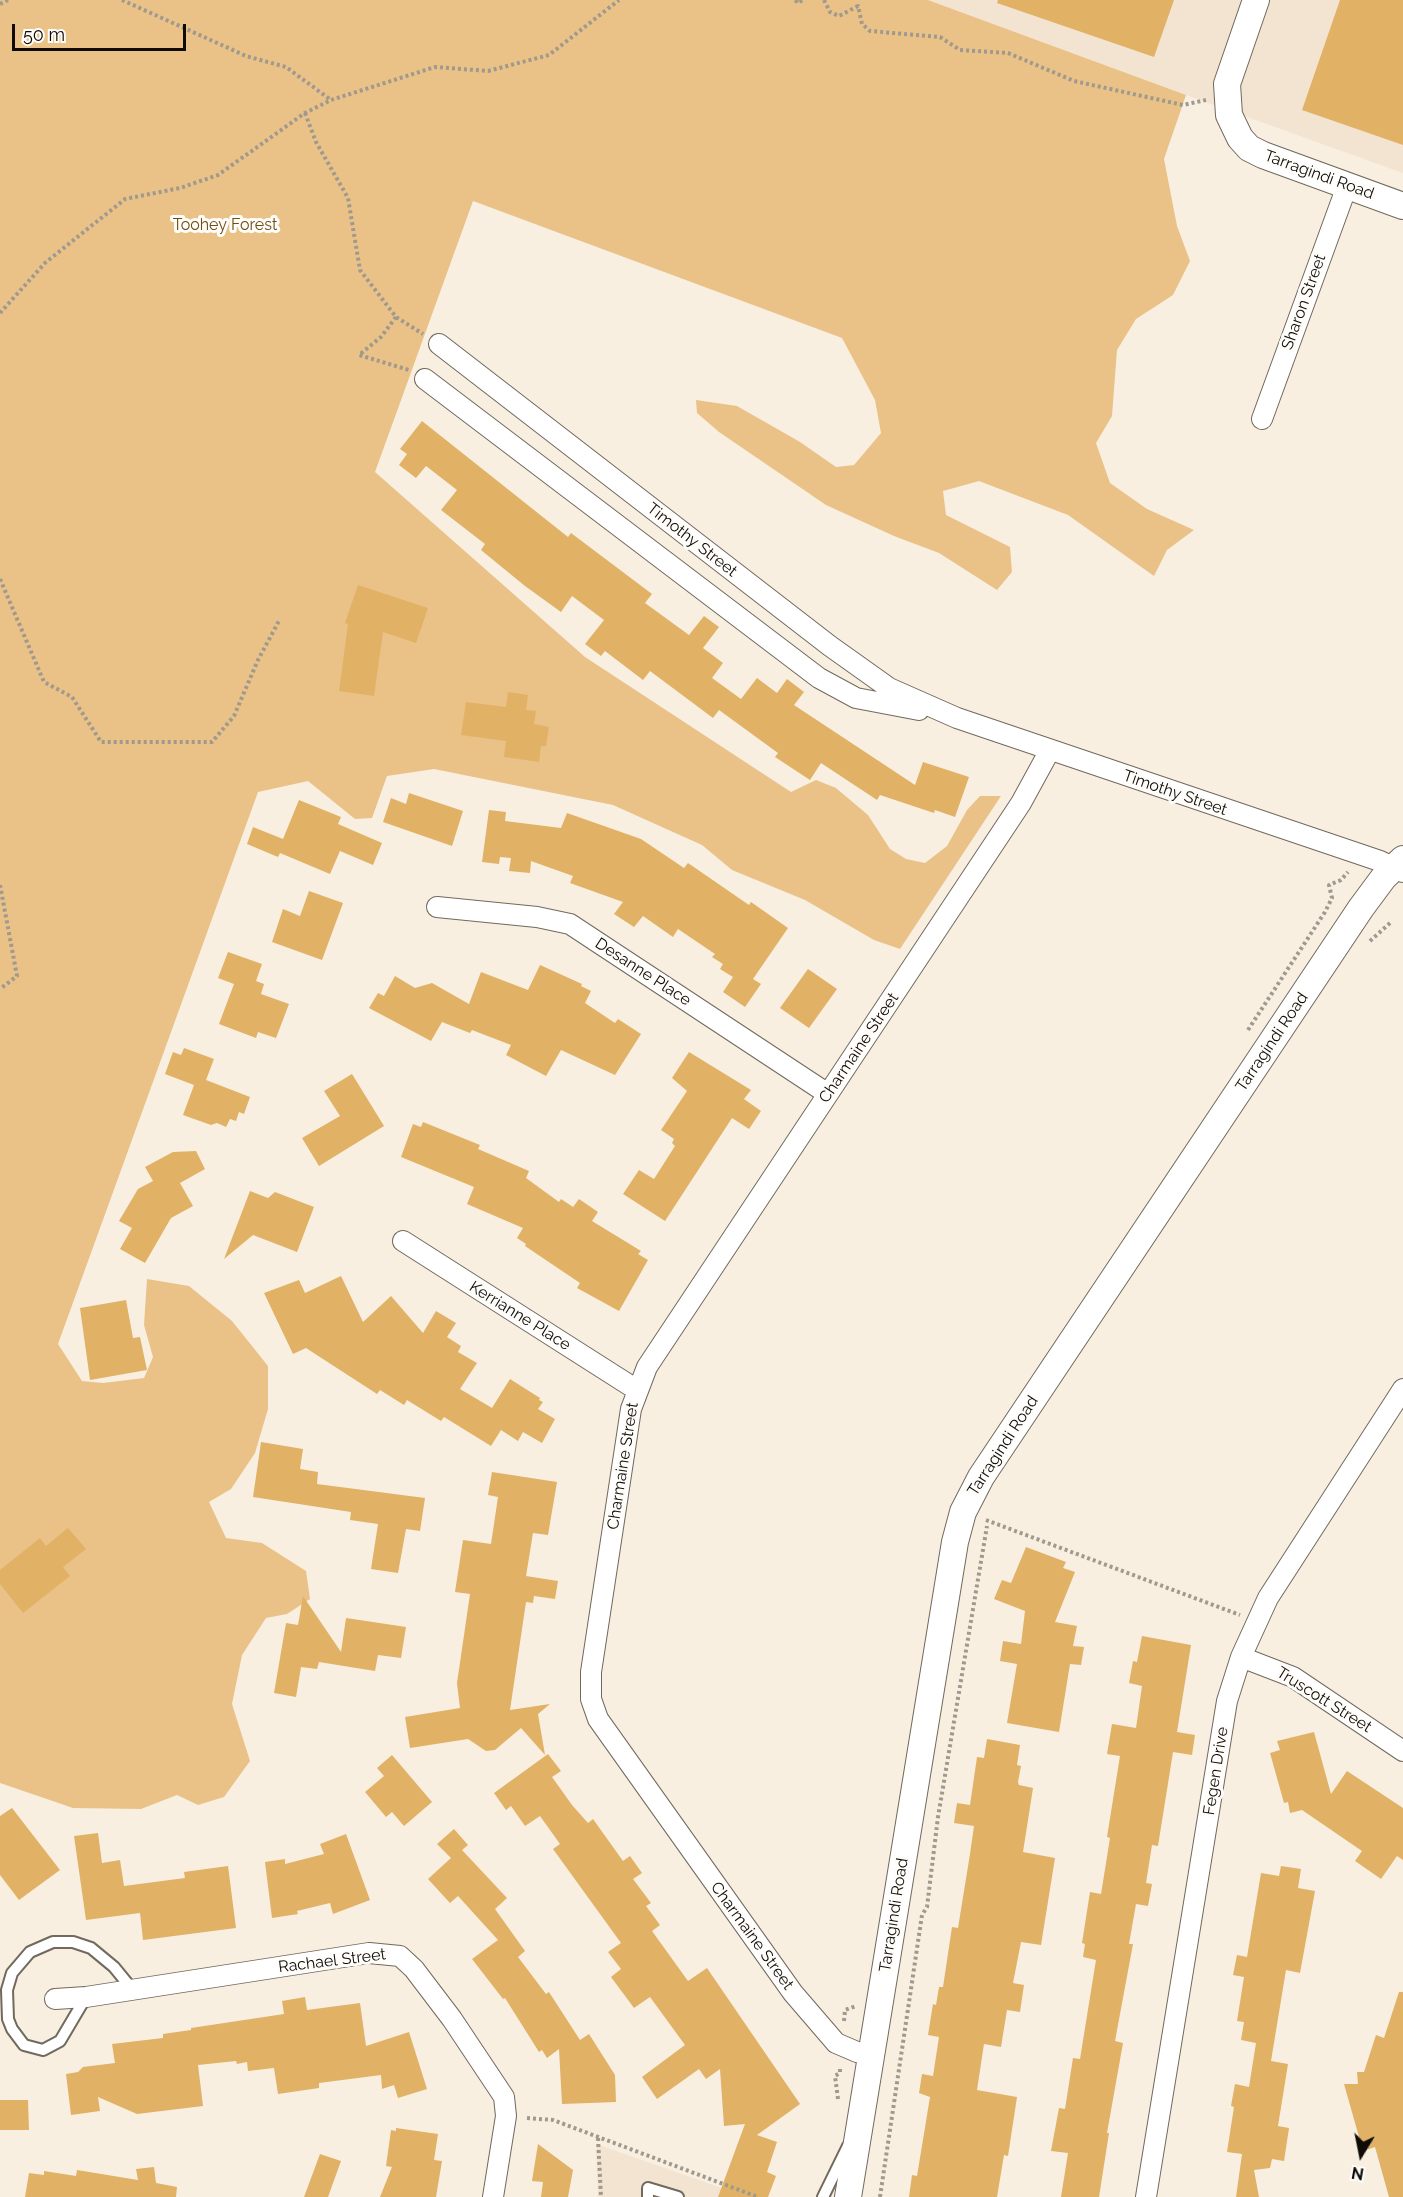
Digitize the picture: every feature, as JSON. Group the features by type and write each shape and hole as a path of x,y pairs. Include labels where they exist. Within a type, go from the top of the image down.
{"street":[{"name":"Tarragindi Road","path":"1256,0 1230,72 1227,94 1234,127 1249,148 1403,206"},
{"name":"Sharon Street","path":"1262,419 1347,186"},
{"name":"Timothy Street","path":"439,344 859,668 898,692 957,718 1400,866"},
{"name":"Timothy Street","path":"425,379 831,687 870,701 957,718"},
{"name":"Charmaine Street","path":"872,2054 857,2052 836,2043 793,1994 598,1719 591,1699 591,1672 630,1418 637,1390 660,1345 1021,803 1050,750"},
{"name":"Tarragindi Road","path":"848,2197 955,1542 963,1512 981,1477 1368,898 1400,866"},
{"name":"Desanne Place","path":"437,907 537,917 570,924 828,1094"},
{"name":"Kerrianne Place","path":"403,1241 637,1390"},
{"name":"Fegen Drive","path":"1146,2197 1227,1701 1241,1657 1282,1572 1403,1389"},
{"name":"Truscott Street","path":"1241,1657 1293,1677 1403,1752"},
{"name":"Rachael Street","path":"55,1999 86,1997 369,1953 400,1956 414,1969 439,2002 504,2097 506,2116 493,2197"}],"lane":[{"path":"86,1997 60,2041 43,2050 24,2044 12,2029 8,2019 7,1990 12,1973 30,1952 53,1942 78,1943 91,1948 114,1967 132,1989"},
{"path":"823,2197 861,2124"},
{"path":"648,2197 648,2188 678,2197"}],"path":[{"path":"0,4 8,0"},
{"path":"122,0 246,56 286,68 331,100"},
{"path":"0,313 45,263 125,199 180,188 218,176 305,113 331,100 435,67 488,71 549,56 619,0"},
{"path":"796,0 797,3 803,0"},
{"path":"824,0 830,12 839,16 858,6 862,24 870,31 940,37 960,50 1008,53 1074,81 1183,105 1227,94"},
{"path":"305,113 316,142 348,198 360,270 396,317 439,344"},
{"path":"396,317 381,337 359,355 403,367 425,379"},
{"path":"0,579 44,682 72,697 101,742 212,742 234,716 258,660 280,619"},
{"path":"0,885 17,976 0,989"},
{"path":"1365,946 1390,923"},
{"path":"880,2197 922,1915 927,1907 938,1817 990,1509"},
{"path":"997,1523 1236,1613"},
{"path":"838,2100 835,2076 840,2073"},
{"path":"520,2117 548,2119 758,2197"},
{"path":"598,2138 601,2197"}],"shaded area":[{"path":"928,0 1403,0 1403,173 1186,95"},
{"path":"596,2144 716,2186 747,2197 598,2197"}],"green space":[{"name":"Toohey Forest","path":"0,0 928,0 1186,95 1164,159 1177,226 1190,261 1173,295 1136,319 1117,350 1112,416 1096,443 1110,483 1147,509 1194,530 1167,550 1154,576 1068,515 979,481 943,491 946,515 1010,547 1012,572 997,590 939,553 894,536 826,505 719,432 697,413 696,400 737,406 800,442 836,467 854,465 881,433 875,400 842,338 473,201 375,472 585,657 791,792 816,780 836,788 868,815 890,849 906,859 925,863 947,846 967,810 980,796 1001,796 900,949 874,940 805,900 732,870 702,845 613,805 434,769 387,776 372,818 355,819 308,781 258,792 58,1344 82,1381 103,1383 144,1378 153,1357 144,1325 147,1279 189,1286 232,1321 268,1366 268,1409 255,1453 231,1489 209,1502 226,1538 262,1543 306,1571 310,1599 287,1614 266,1618 242,1655 232,1704 250,1761 224,1797 198,1805 177,1795 141,1809 73,1808 0,1783"}],"building":[{"path":"998,0 1174,0 1154,57 997,3"},
{"path":"1340,0 1403,0 1403,145 1302,110"},
{"path":"422,421 568,537 571,533 652,594 645,603 689,635 704,616 719,627 703,648 723,663 712,678 741,699 757,678 777,693 787,679 804,692 794,705 915,785 923,762 969,777 955,817 935,810 934,813 880,795 877,800 821,763 810,780 775,757 778,753 719,710 713,718 650,671 643,680 605,651 601,656 585,644 604,620 572,596 561,612 525,586 481,550 485,544 441,510 457,490 426,466 416,478 399,465 407,454 400,449"},
{"path":"358,585 428,608 416,643 383,632 374,696 339,691 348,624 345,623"},
{"path":"508,692 528,695 526,710 536,711 534,724 549,727 546,746 541,746 539,762 504,757 506,741 461,735 466,702 506,707"},
{"path":"409,793 463,811 452,846 383,822 391,798 406,804"},
{"path":"299,800 341,817 338,824 382,843 373,865 340,851 330,874 280,853 278,857 247,844 253,827 283,839"},
{"path":"489,810 506,812 505,821 561,828 567,813 641,839 684,868 688,863 749,905 751,902 788,928 753,979 761,984 745,1007 723,992 733,977 720,969 723,964 712,957 715,954 678,929 673,937 643,916 634,927 614,914 623,902 570,883 573,876 531,861 530,873 509,871 511,858 500,857 499,864 482,862"},
{"path":"309,891 343,903 322,960 272,942 283,909 300,916"},
{"path":"228,952 262,964 256,981 264,984 261,994 289,1004 276,1038 258,1032 256,1038 219,1024 234,984 218,978"},
{"path":"540,965 582,984 581,986 591,991 585,1003 615,1023 618,1019 641,1034 615,1075 561,1050 546,1076 506,1055 511,1045 472,1030 470,1033 442,1022 431,1041 369,1008 378,993 384,996 395,976 415,988 432,983 469,1004 481,972 528,990"},
{"path":"808,969 837,989 809,1028 780,1008"},
{"path":"184,1048 214,1059 206,1080 250,1097 244,1114 239,1112 236,1121 230,1119 226,1127 217,1123 211,1125 183,1115 194,1085 165,1074 173,1052 181,1055"},
{"path":"689,1052 751,1090 744,1099 761,1111 749,1129 732,1118 665,1221 623,1194 639,1170 654,1179 675,1146 672,1143 674,1139 661,1130 687,1091 672,1078"},
{"path":"352,1074 384,1126 319,1166 302,1138 340,1116 324,1091"},
{"path":"423,1122 480,1145 478,1149 529,1171 526,1178 559,1202 561,1199 573,1207 579,1199 598,1212 592,1221 641,1251 638,1254 648,1260 619,1311 577,1288 580,1283 525,1246 526,1244 517,1238 523,1228 467,1204 474,1187 401,1157 413,1124 421,1127"},
{"path":"196,1151 205,1169 180,1183 193,1206 171,1218 145,1263 120,1249 132,1228 119,1221 138,1189 153,1181 145,1167 173,1152"},
{"path":"250,1191 268,1198 275,1192 314,1207 297,1252 253,1235 224,1259"},
{"path":"341,1276 363,1322 391,1296 423,1333 436,1311 456,1323 447,1337 461,1346 458,1352 477,1363 460,1389 492,1408 510,1379 540,1398 539,1400 543,1402 538,1409 555,1419 542,1443 523,1432 518,1441 501,1430 491,1446 444,1417 441,1421 407,1400 404,1405 380,1390 377,1394 306,1348 293,1354 264,1293 299,1280 305,1293"},
{"path":"126,1300 133,1338 140,1337 147,1370 90,1380 80,1308"},
{"path":"261,1442 303,1449 300,1469 318,1472 317,1484 425,1498 420,1531 406,1529 398,1573 371,1569 378,1524 350,1520 351,1512 253,1497"},
{"path":"492,1472 557,1482 548,1535 533,1533 526,1576 558,1581 555,1599 534,1596 533,1603 526,1602 510,1710 550,1704 538,1714 545,1755 521,1728 495,1750 486,1751 468,1739 410,1748 405,1717 460,1708 457,1683 470,1594 455,1592 463,1540 491,1544 498,1497 488,1495"},
{"path":"68,1528 86,1549 63,1567 70,1576 23,1613 0,1584 0,1570 40,1538 46,1546"},
{"path":"1026,1547 1066,1562 1063,1568 1075,1572 1055,1622 1077,1626 1073,1646 1084,1647 1081,1665 1070,1664 1059,1732 1007,1723 1017,1664 1000,1661 1003,1641 1021,1644 1025,1611 994,1599 1002,1580 1011,1583"},
{"path":"303,1596 341,1652 346,1618 406,1627 401,1658 378,1655 375,1671 319,1662 317,1669 301,1667 296,1697 274,1693 286,1623 298,1625"},
{"path":"1142,1636 1191,1645 1177,1732 1195,1735 1192,1755 1173,1752 1158,1846 1152,1845 1146,1883 1152,1884 1148,1906 1136,1904 1129,1944 1133,1944 1115,2041 1123,2043 1107,2133 1109,2133 1099,2197 1061,2197 1068,2153 1051,2151 1059,2108 1065,2109 1073,2058 1080,2059 1096,1960 1083,1957 1085,1944 1082,1943 1090,1892 1101,1894 1110,1838 1107,1837 1120,1756 1107,1754 1112,1724 1136,1728 1142,1686 1129,1683 1133,1661 1137,1662"},
{"path":"1314,1732 1331,1794 1347,1771 1403,1808 1403,1860 1397,1856 1381,1879 1355,1861 1362,1851 1302,1810 1290,1813 1288,1802 1284,1803 1270,1753 1280,1750 1277,1741"},
{"path":"987,1739 1020,1745 1017,1765 1021,1766 1018,1782 1019,1785 1033,1788 1023,1852 1055,1858 1041,1945 1021,1942 1013,1983 1024,1985 1020,2012 1007,2010 1001,2047 984,2044 977,2090 1017,2097 1008,2156 1004,2155 997,2197 909,2197 912,2175 917,2176 930,2097 919,2093 922,2074 933,2076 939,2037 928,2035 933,2004 936,2005 939,1987 943,1987 952,1927 958,1928 974,1826 954,1823 957,1803 970,1805 977,1757 984,1758"},
{"path":"548,1754 561,1771 552,1777 572,1805 588,1823 593,1819 623,1861 630,1856 642,1873 633,1879 651,1903 646,1906 660,1925 652,1931 688,1981 707,1968 800,2104 757,2135 777,2142 767,2172 776,2176 768,2197 718,2197 745,2124 724,2126 720,2069 706,2079 699,2069 657,2099 642,2077 685,2045 650,1997 634,2008 611,1977 621,1969 608,1952 621,1943 553,1849 560,1844 540,1816 525,1826 511,1806 506,1810 494,1793"},
{"path":"392,1755 432,1802 404,1826 392,1812 386,1817 365,1792 384,1776 377,1768"},
{"path":"12,1808 60,1870 19,1900 0,1875 0,1816"},
{"path":"454,1829 468,1845 462,1850 507,1898 495,1909 525,1951 518,1957 546,1994 549,1992 580,2040 589,2034 615,2075 616,2102 562,2104 559,2049 547,2058 542,2050 539,2052 505,1998 503,1999 472,1959 498,1940 458,1896 450,1903 428,1879 451,1858 437,1844"},
{"path":"98,1833 102,1863 120,1860 124,1886 185,1878 184,1872 228,1866 236,1928 143,1940 140,1913 86,1920 74,1836"},
{"path":"346,1834 370,1900 333,1914 330,1903 297,1911 298,1914 272,1918 265,1862 285,1859 285,1864 324,1854 320,1844"},
{"path":"1281,1866 1301,1869 1298,1888 1315,1891 1300,1973 1286,1970 1271,2061 1288,2064 1278,2126 1289,2128 1284,2161 1272,2159 1270,2168 1254,2170 1259,2197 1236,2197 1242,2154 1227,2152 1234,2107 1231,2106 1235,2084 1249,2087 1256,2043 1241,2040 1244,2022 1237,2021 1244,1977 1233,1975 1237,1955 1247,1957 1261,1873 1279,1876"},
{"path":"1399,1992 1403,1992 1403,2197 1389,2197 1375,2147 1363,2151 1344,2084 1358,2084 1357,2072 1364,2072 1376,2035 1384,2038"},
{"path":"305,1997 307,2010 360,2003 366,2046 409,2032 427,2089 398,2098 394,2085 382,2089 381,2075 319,2083 319,2088 278,2094 274,2068 248,2071 247,2062 237,2064 236,2061 198,2065 203,2106 137,2114 98,2097 100,2111 71,2115 66,2074 78,2072 83,2067 115,2063 112,2044 163,2038 163,2034 191,2030 191,2028 284,2014 282,2001"},
{"path":"0,2100 28,2100 29,2130 0,2130"},
{"path":"396,2128 438,2134 434,2160 442,2161 436,2197 380,2197 392,2167 386,2166 391,2130 396,2131"},
{"path":"538,2144 573,2170 568,2197 541,2197 543,2182 532,2181"},
{"path":"320,2154 341,2161 328,2197 304,2197"},
{"path":"154,2167 156,2183 177,2187 176,2197 25,2197 29,2173 44,2175 44,2171 76,2176 77,2170 138,2180 136,2169"}]}
